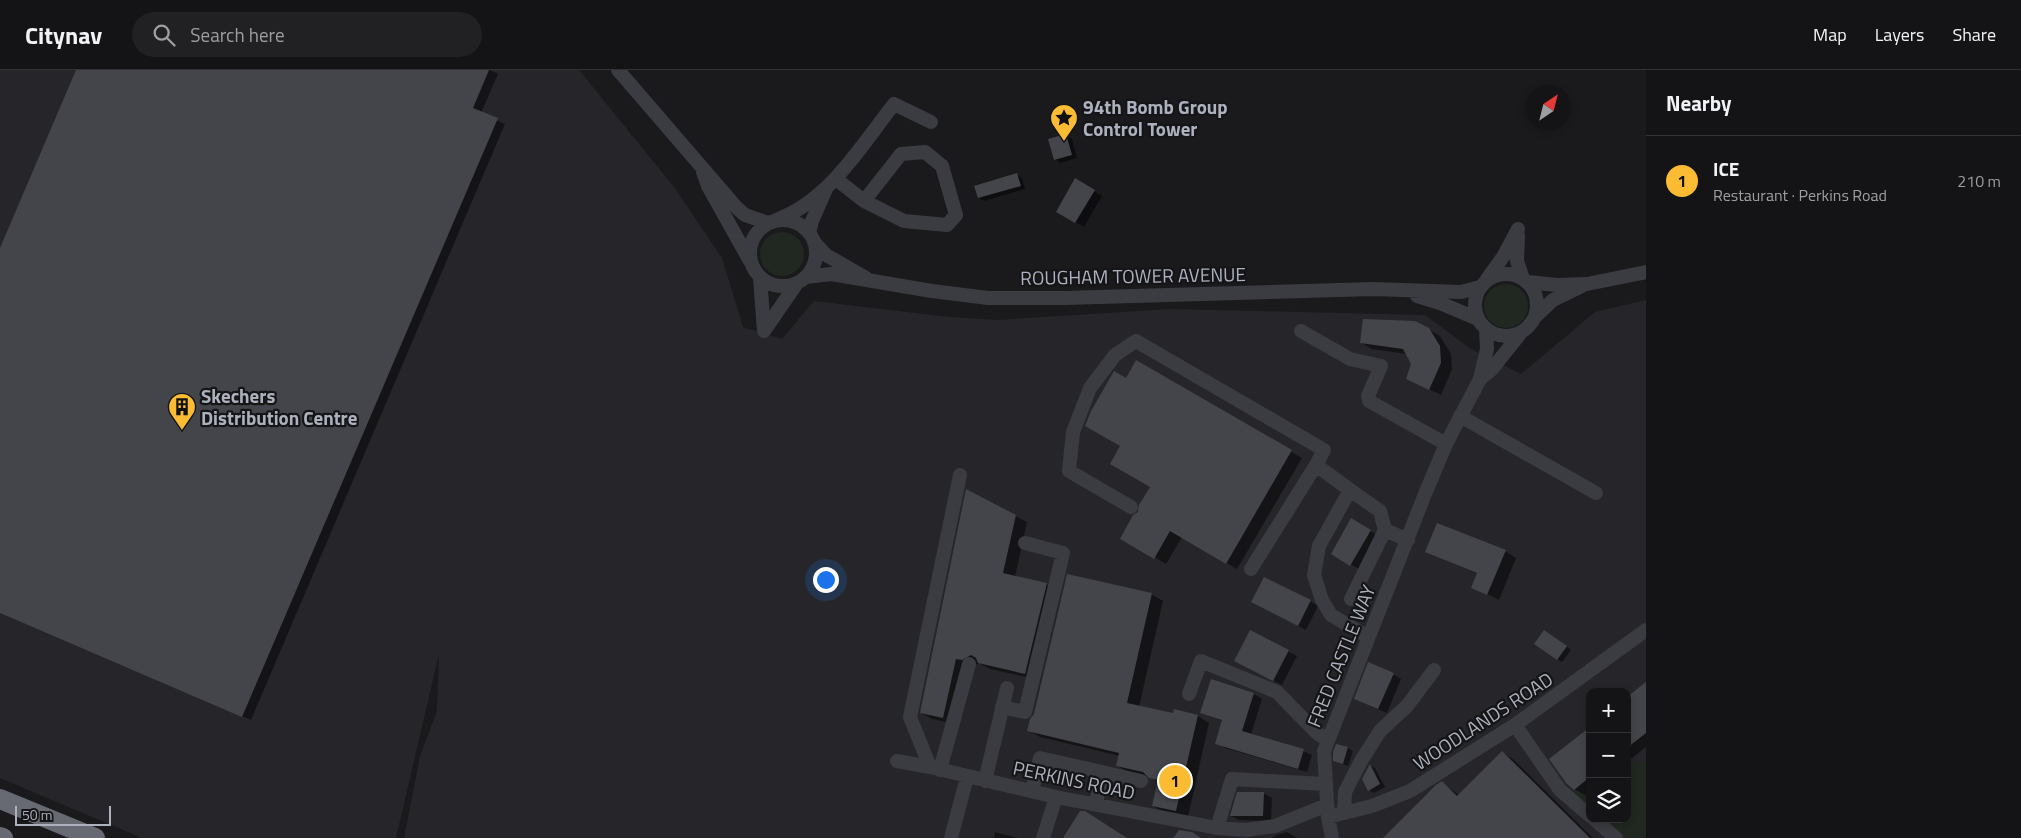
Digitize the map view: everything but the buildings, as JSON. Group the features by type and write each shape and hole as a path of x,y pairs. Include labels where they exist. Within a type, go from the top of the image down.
{"highway":[{"path":"0,798 95,838"}],"street":[{"path":"618,70 702,169 714,179 745,215 772,222 794,222 811,237"},
{"path":"760,277 764,330 815,260 811,237 812,221 831,184 894,104 931,122"},
{"path":"831,184 864,201 904,221 947,225 956,215 942,166 925,152 901,154 864,201"},
{"path":"702,169 708,186 760,277 778,286 802,280"},
{"path":"751,264 750,245 754,236 772,222 793,213 831,184"},
{"path":"1480,379 1487,349 1482,324 1474,303 1483,284 1503,257 1518,229 1517,261 1537,298 1535,317"},
{"name":"ROUGHAM TOWER AVENUE","path":"811,237 826,255 868,280"},
{"path":"1483,284 1504,273 1514,274 1526,280 1557,285 1587,284 1646,272"},
{"name":"ROUGHAM TOWER AVENUE","path":"802,280 831,274 932,292 988,298 1064,298 1348,289 1461,292 1483,284"},
{"path":"1480,379 1492,369 1535,317 1553,300 1587,284"},
{"name":"ROUGHAM TOWER AVENUE","path":"1400,290 1440,302 1482,324"},
{"path":"1482,324 1502,336 1520,334"},
{"path":"1301,331 1346,357 1382,366 1368,396 1369,401 1446,444"},
{"path":"1131,507 1068,471 1072,432 1090,388 1115,356 1136,340 1324,450 1251,569"},
{"name":"FRED CASTLE WAY","path":"1332,838 1327,811 1324,751 1446,444 1480,379"},
{"path":"1460,416 1596,493"},
{"path":"1316,465 1380,510 1385,530 1351,599"},
{"path":"935,768 910,717 960,475"},
{"path":"1350,490 1320,546 1314,575 1322,600 1331,615 1368,637"},
{"path":"1385,530 1408,540"},
{"path":"1002,707 1025,712 1063,553 1024,543"},
{"name":"WOODLANDS ROAD","path":"1327,811 1344,813 1372,806 1410,791 1515,726 1646,630"},
{"path":"1189,694 1201,661 1277,692 1317,733 1328,740"},
{"path":"935,768 969,664"},
{"path":"1344,813 1346,792 1361,761 1380,731 1408,706 1434,670"},
{"path":"985,781 1006,688"},
{"path":"1515,726 1560,790 1586,813"},
{"path":"1032,791 1040,758 1141,781"},
{"name":"PERKINS ROAD","path":"897,761 1032,791 1217,828 1246,830 1275,826 1327,811"},
{"path":"1096,804 1102,772"},
{"path":"951,838 968,777"},
{"path":"1217,828 1232,779 1325,784"},
{"path":"1042,838 1056,796"},
{"path":"1599,823 1616,838"}],"shaded area":[{"path":"0,70 579,70 674,187 722,258 743,327 782,339 814,301 949,317 998,320 1170,309 1425,315 1471,349 1521,374 1595,312 1646,300 1646,838 404,838 420,756 437,711 439,654 396,838 142,838 0,778"},
{"path":"786,232 798,238 803,245 803,263 798,270 791,275 778,276 770,273 763,266 760,250 763,242 770,235"},
{"path":"1506,284 1518,288 1524,294 1528,306 1524,318 1518,324 1506,328 1494,324 1488,318 1484,306 1488,294 1494,288"},
{"path":"1646,762 1646,838 1624,838 1610,827 1605,833 1593,823 1631,823 1631,763"},
{"path":"1586,786 1586,817 1567,801"}],"place":[{"name":"94th Bomb Group Control Tower","path":"1064,142"},
{"name":"Skechers Distribution Centre","path":"182,431"},
{"name":"ICE","path":"1175,781"}]}
